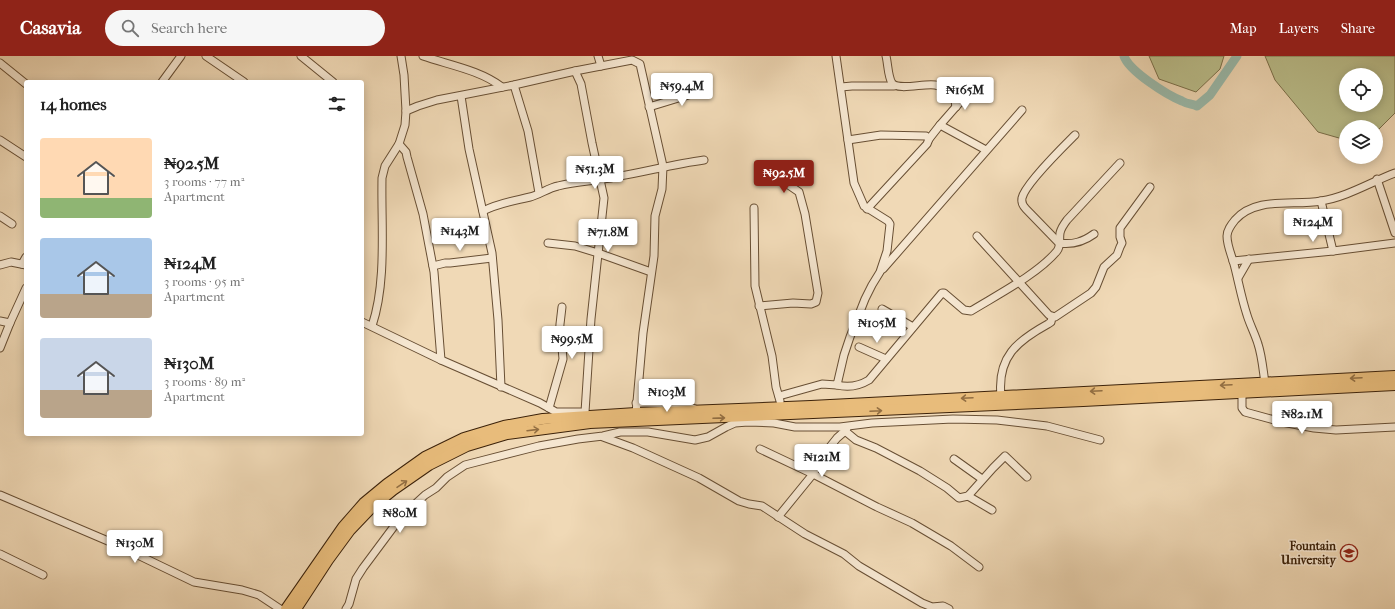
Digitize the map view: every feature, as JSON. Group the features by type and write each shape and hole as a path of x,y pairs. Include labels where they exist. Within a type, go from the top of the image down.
{"highway":[{"path":"286,609 343,527 364,503 387,484 425,458 464,438 504,426 543,419 636,408 782,415 1001,396 1395,376"},
{"path":"296,609 328,560 350,530 371,508 393,490 429,465 467,446 507,434 590,423 1395,385"}],"street":[{"path":"163,80 181,56"},
{"path":"206,56 241,80"},
{"path":"301,56 331,80"},
{"path":"372,326 377,312 381,278 382,178 385,166 399,144 405,125 406,111 401,56"},
{"path":"423,56 468,70 496,82 502,87"},
{"path":"598,56 602,66"},
{"path":"836,56 854,183 862,203 867,209 883,218 890,224 887,252 880,272"},
{"path":"886,56 891,82 894,86"},
{"path":"406,111 437,100 637,59 640,64 663,166 662,189 655,216 654,256 643,333 636,408"},
{"path":"0,63 24,82"},
{"path":"364,323 441,360 556,412 585,414 587,367 604,198 581,84 575,71"},
{"path":"514,85 528,131 538,193"},
{"path":"841,87 894,86 906,88 916,85 935,85 954,94 956,107"},
{"path":"867,209 927,144 940,125 975,85"},
{"path":"649,107 708,89"},
{"path":"461,96 492,258 498,320 501,387"},
{"path":"405,97 418,106"},
{"path":"837,385 850,337 865,299 880,272 1022,110"},
{"path":"940,125 986,150"},
{"path":"848,140 881,135 926,136 929,139"},
{"path":"1075,135 1038,174 1023,195 1022,199 1026,209 1060,243 1072,244 1094,234"},
{"path":"0,140 24,155"},
{"path":"399,144 406,152 408,157 423,214 433,266 441,360"},
{"path":"483,211 494,205 530,197 549,188 613,178 663,166 704,160"},
{"path":"779,396 822,384 850,387 863,384 869,380 942,293 944,293 964,310 971,311 1019,281 1046,262 1057,251 1063,226 1067,220 1120,164"},
{"path":"1265,383 1258,344 1247,315 1228,244 1227,234 1230,226 1246,210 1267,204 1282,202 1321,201 1347,194 1377,179 1395,173"},
{"path":"759,306 793,303 811,304 816,302 818,293 805,214 799,192 780,179"},
{"path":"1377,179 1395,233"},
{"path":"1001,396 1001,376 1007,357 1019,343 1048,324 1052,317 1055,317 1085,298 1096,288 1104,267 1117,255 1122,242 1120,237 1120,228 1150,187"},
{"path":"1321,201 1333,251"},
{"path":"754,208 755,286 772,356 776,388 782,415 795,427 847,428 953,419 997,420 1047,426 1100,440"},
{"path":"0,216 12,224"},
{"path":"977,236 1052,317"},
{"path":"548,243 575,246 651,272"},
{"path":"1233,261 1395,243"},
{"path":"887,252 894,256"},
{"path":"433,266 445,262 450,263 492,258"},
{"path":"1238,278 1249,259"},
{"path":"0,265 11,262 24,264"},
{"path":"0,348 24,292"},
{"path":"549,408 563,359 559,339 562,307"},
{"path":"882,309 913,327"},
{"path":"0,321 10,322"},
{"path":"859,347 886,359"},
{"path":"1242,392 1242,408 1245,412 1282,422 1314,428 1336,430 1395,427"},
{"path":"346,609 349,604 356,579 401,517 465,465 539,446 620,432 648,432 695,440 708,437 735,423 782,415"},
{"path":"778,517 813,474 825,453 847,428"},
{"path":"847,428 856,440 876,448 920,471 947,488 959,498 968,496 982,479 1005,456 1027,477"},
{"path":"603,436 699,478 739,501 762,506 804,534 844,554 860,566 922,603 932,607 943,606 949,609"},
{"path":"760,449 912,523 951,546 979,567"},
{"path":"954,459 982,479"},
{"path":"0,494 115,544 194,582 242,590 259,595 280,609"},
{"path":"968,496 992,510"},
{"path":"0,554 43,575"}],"green space":[{"path":"1149,56 1224,56 1220,69 1196,92 1159,79"},
{"path":"1265,56 1395,56 1395,113 1383,125 1383,120 1339,120 1339,138 1318,132 1275,80"}],"waterway":[{"path":"1124,56 1133,69 1149,82 1175,98 1197,106 1210,95 1237,56"}],"place":[{"name":"Fountain University","path":"1349,553"}]}
